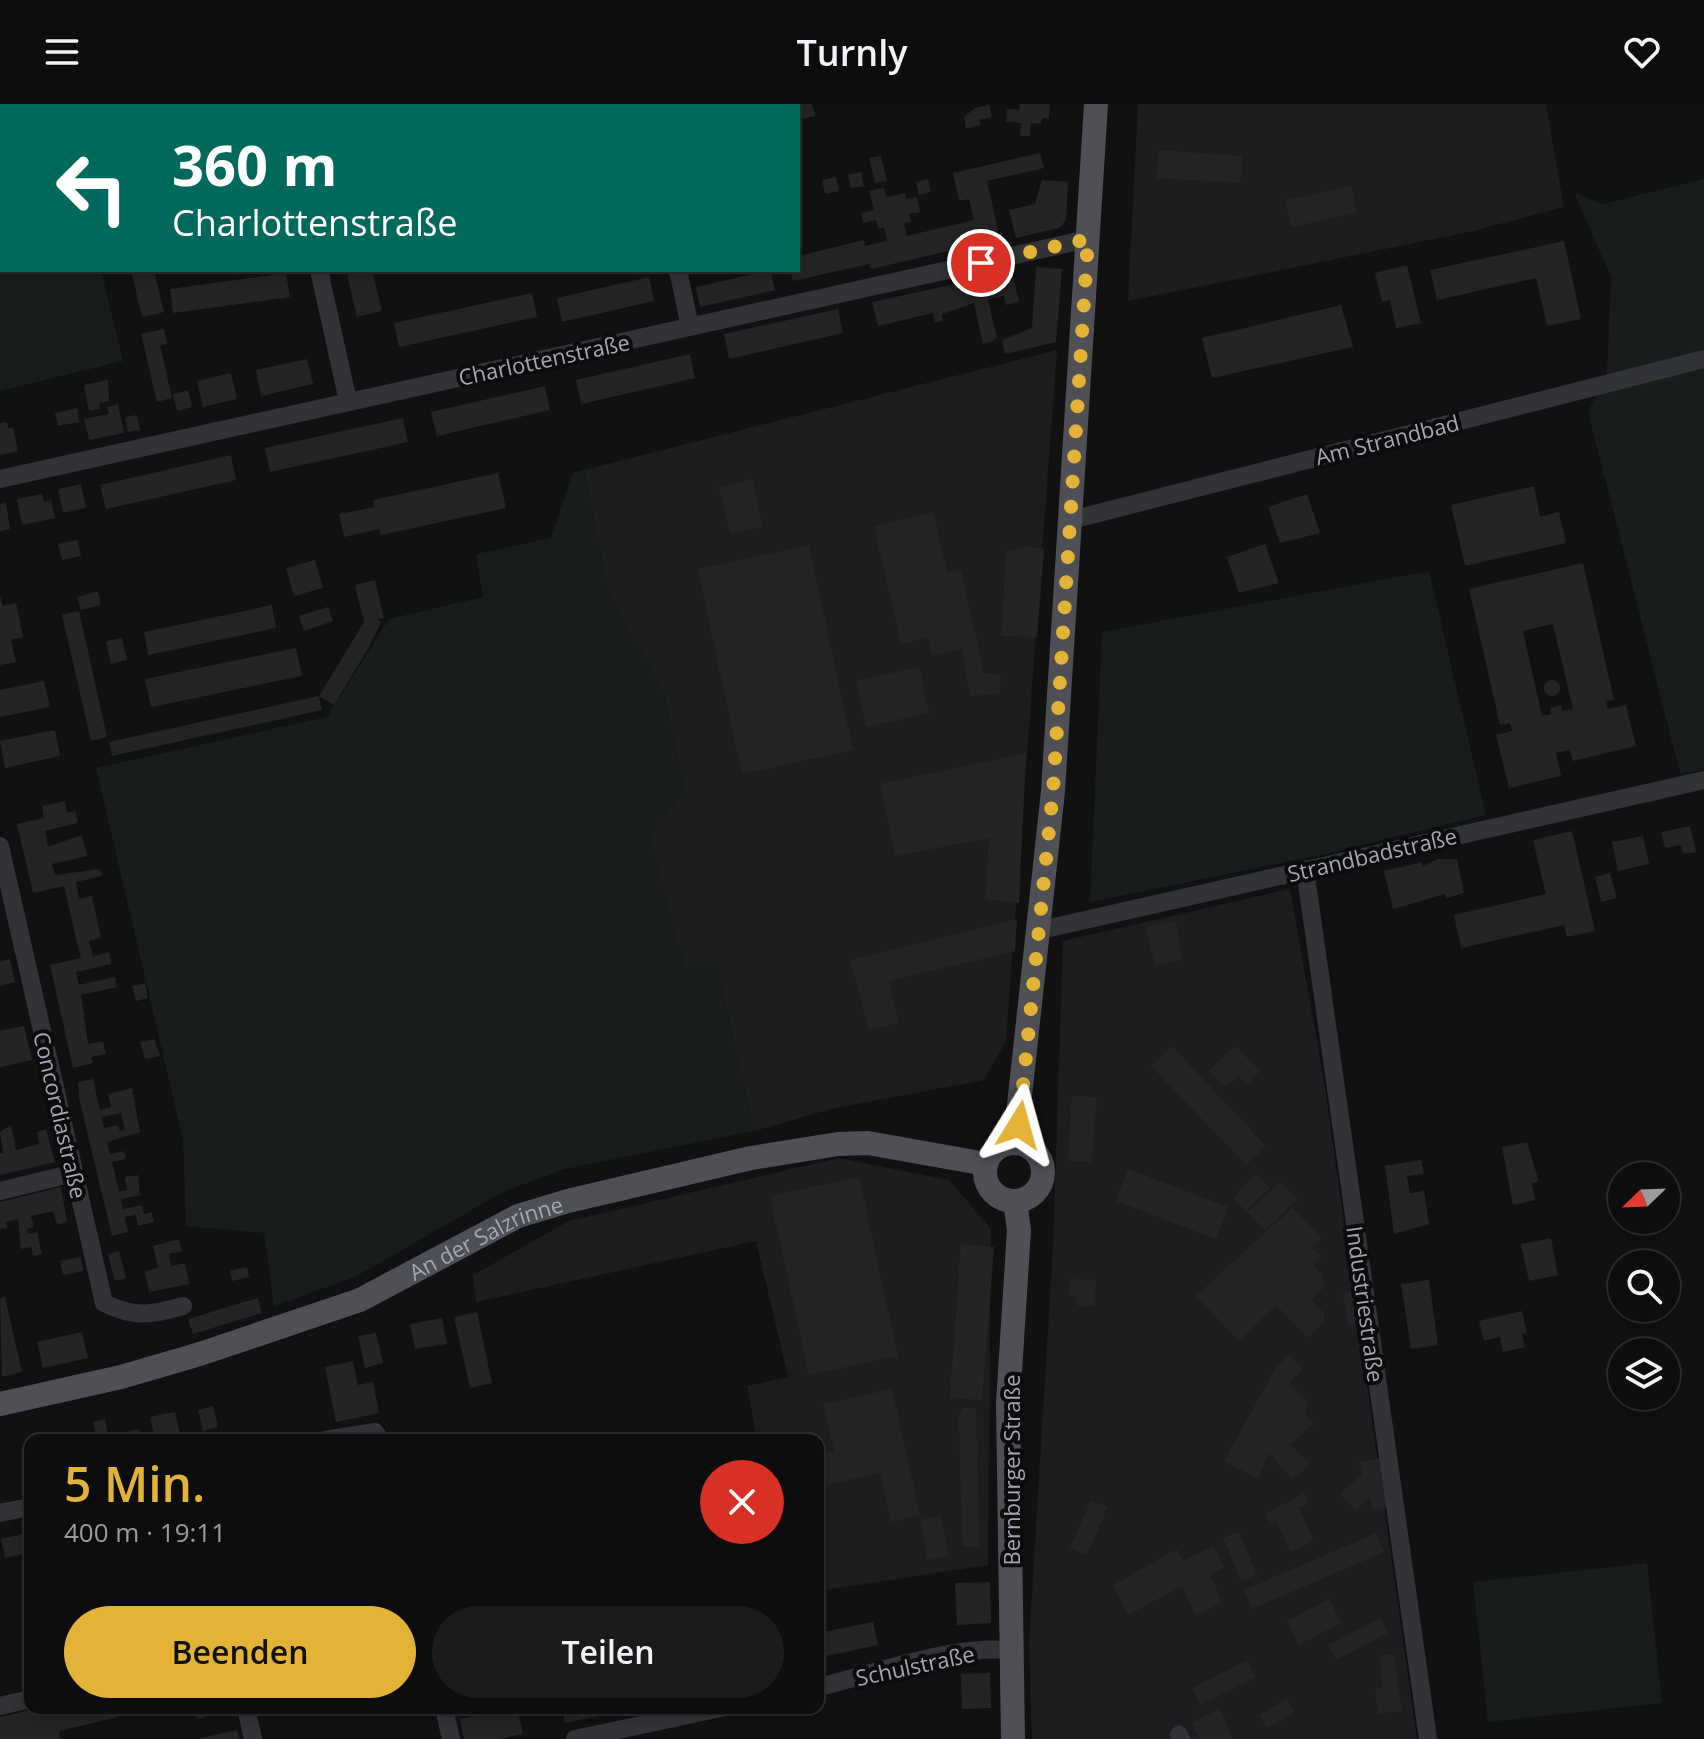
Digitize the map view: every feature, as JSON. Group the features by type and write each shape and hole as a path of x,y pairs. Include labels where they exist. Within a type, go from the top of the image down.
{"main road":[{"path":"1015,1142 1041,930 1071,520 1096,104"},
{"path":"1015,1142 1025,1144 1039,1156 1043,1175 1031,1196 1015,1201 1006,1200 991,1190 986,1182 986,1164 1000,1146 1015,1142"},
{"name":"An der Salzrinne","path":"0,1404 121,1377 360,1300 518,1216 568,1201 751,1158 838,1144 868,1143 986,1164"},
{"name":"Bernburger Straße","path":"1013,1739 1008,1403 1019,1230 1015,1201"}],"street":[{"name":"Charlottenstraße","path":"0,479 1088,239"},
{"path":"319,272 348,401"},
{"path":"678,272 690,327"},
{"name":"Am Strandbad","path":"1071,520 1704,359"},
{"name":"Strandbadstraße","path":"1041,930 1704,780"},
{"name":"Concordiastraße","path":"0,846 104,1303 125,1314 147,1317 183,1306"},
{"name":"Industriestraße","path":"1305,869 1427,1739"},
{"path":"0,940 20,936"},
{"path":"0,1191 74,1173"},
{"path":"0,1513 24,1508"},
{"name":"Schulstraße","path":"824,1686 956,1653 996,1648 1012,1651"},
{"path":"0,1706 24,1700"},
{"path":"247,1714 253,1739"},
{"path":"445,1714 451,1739"},
{"path":"575,1739 693,1714"}],"shaded area":[{"path":"1138,104 1546,104 1564,207 1469,232 1128,301"},
{"path":"1704,179 1704,770 1680,773 1588,412 1607,374 1611,277 1574,193 1603,204"},
{"path":"0,272 101,272 123,361 0,391"},
{"path":"1057,350 1006,1041 984,1080 831,1109 754,1131 717,968 684,969 650,837 684,789 664,696 607,588 584,470"},
{"path":"584,470 607,588 664,696 684,789 650,837 684,969 717,968 754,1131 565,1169 505,1191 355,1277 274,1306 264,1233 186,1226 183,1140 96,768 327,717 389,619 483,597 476,554 551,538 573,473"},
{"path":"1429,571 1486,815 1325,854 1090,902 1102,632"},
{"path":"1290,889 1324,1081 1417,1739 1032,1739 1029,1643 1053,1246 1063,941"},
{"path":"839,1158 949,1180 991,1229 988,1565 824,1590 824,1434 756,1434 747,1386 788,1377 756,1241 476,1302 473,1275 569,1221"},
{"path":"1647,1563 1662,1703 1488,1722 1473,1582"}],"building":[{"path":"800,104 812,104 815,116 800,120"},
{"path":"1020,104 1050,104 1049,119 1042,118 1041,124 1031,123 1030,136 1020,136 1021,123 1006,122 1007,109 1019,110"},
{"path":"989,105 992,117 979,120 981,125 966,129 964,117 975,108"},
{"path":"1159,150 1242,156 1240,183 1157,178"},
{"path":"1040,153 1044,168 987,181 1000,239 871,269 869,264 793,281 791,272 800,272 800,256 864,240 865,246 887,241 884,228 878,229 876,220 863,223 861,213 874,210 869,191 884,188 886,197 905,193 906,199 917,197 920,212 909,214 911,222 904,223 907,236 974,220 969,199 959,201 953,173"},
{"path":"881,156 887,181 875,183 869,158"},
{"path":"861,172 864,186 851,188 848,175"},
{"path":"836,177 839,191 825,194 822,180"},
{"path":"928,179 931,192 919,195 916,182"},
{"path":"1042,180 1068,182 1066,220 1059,228 1016,238 1009,210 1035,204"},
{"path":"1351,186 1356,213 1291,227 1286,200"},
{"path":"1564,241 1581,319 1547,326 1536,278 1437,300 1430,270"},
{"path":"1407,265 1421,323 1396,328 1390,300 1382,302 1375,273"},
{"path":"1036,267 1062,269 1056,342 1005,354 1002,340 1032,328"},
{"path":"131,272 154,272 164,312 142,317"},
{"path":"346,272 372,272 382,311 357,317"},
{"path":"771,272 775,290 700,307 696,287"},
{"path":"1012,272 1019,302 1006,305 1004,296 988,300 997,338 990,342 983,344 974,303 942,314 943,321 935,323 933,313 878,326 872,302"},
{"path":"286,273 290,297 173,313 170,289"},
{"path":"649,277 654,301 562,322 557,298"},
{"path":"532,293 537,317 399,347 394,323"},
{"path":"1341,305 1353,347 1212,378 1202,338"},
{"path":"838,309 843,333 729,359 724,334"},
{"path":"164,329 167,344 160,345 172,398 157,402 141,334"},
{"path":"690,354 695,378 581,404 576,380"},
{"path":"307,359 313,384 261,396 256,370"},
{"path":"231,373 237,399 203,407 197,381"},
{"path":"108,380 109,401 99,403 100,409 89,411 84,385"},
{"path":"545,386 550,410 437,436 431,412"},
{"path":"188,390 192,407 177,411 173,394"},
{"path":"118,404 124,433 89,440 84,419 109,414 107,407"},
{"path":"77,408 79,422 58,426 55,413"},
{"path":"137,415 140,430 128,432 125,417"},
{"path":"403,418 408,442 270,472 265,448"},
{"path":"7,422 8,428 13,427 18,451 0,455 0,423"},
{"path":"231,455 236,480 106,509 100,485"},
{"path":"498,473 506,508 381,535 379,529 344,537 339,514 374,507 373,500"},
{"path":"752,479 763,526 730,534 719,487"},
{"path":"81,484 86,508 63,513 58,489"},
{"path":"1534,486 1540,517 1559,512 1566,543 1465,566 1451,505"},
{"path":"42,494 44,502 51,500 55,518 22,525 17,499"},
{"path":"1307,494 1320,533 1280,543 1268,507"},
{"path":"6,503 10,529 0,531 0,504"},
{"path":"933,512 947,573 961,570 984,673 1001,675 1000,694 970,696 962,649 932,656 928,638 901,644 874,526"},
{"path":"77,540 81,556 62,560 58,544"},
{"path":"1265,544 1279,583 1239,593 1227,557"},
{"path":"809,545 853,750 742,774 698,569"},
{"path":"1026,546 1044,549 1037,637 1001,636 1006,552"},
{"path":"315,560 323,588 294,596 286,568"},
{"path":"1583,563 1614,700 1606,701 1608,709 1626,705 1636,746 1573,761 1568,746 1569,750 1556,753 1561,776 1509,788 1496,735 1512,731 1510,723 1500,725 1469,589","holes":["1553,624 1573,709 1562,711 1561,705 1550,708 1551,714 1542,716 1523,631"]},
{"path":"375,580 384,618 377,619 381,622 369,647 334,705 319,696 364,622 355,585"},
{"path":"98,591 101,605 81,610 77,597"},
{"path":"0,596 3,606 16,603 23,637 11,640 16,662 0,665"},
{"path":"272,605 276,628 148,655 144,632"},
{"path":"328,607 333,621 304,631 299,616"},
{"path":"79,611 107,737 91,741 62,615"},
{"path":"122,638 127,660 111,664 106,641"},
{"path":"296,648 302,676 151,707 145,679"},
{"path":"919,667 929,713 866,727 856,681"},
{"path":"1552,680 1558,682 1558,694 1552,696 1546,694 1544,688 1546,682"},
{"path":"44,681 50,707 0,717 0,690"},
{"path":"319,696 322,710 112,756 109,742"},
{"path":"55,730 60,756 5,768 0,741"},
{"path":"1026,753 1019,903 985,899 989,838 895,856 880,784"},
{"path":"65,801 67,813 75,811 78,823 45,831 48,847 82,835 87,856 52,864 55,875 100,869 102,876 76,882 79,899 92,896 101,938 89,941 93,956 109,952 111,964 76,972 79,985 115,977 117,987 81,995 88,1044 103,1041 106,1054 91,1057 93,1063 73,1068 50,965 81,958 64,886 33,893 17,824 44,818 42,806"},
{"path":"1690,826 1696,852 1683,854 1681,845 1665,848 1661,832"},
{"path":"1572,831 1595,931 1567,937 1564,925 1461,948 1454,915 1546,894 1533,840"},
{"path":"1643,836 1649,864 1618,871 1612,842"},
{"path":"1438,859 1457,859 1464,893 1446,898 1445,894 1393,909 1384,871 1422,862 1423,866"},
{"path":"1610,873 1617,898 1601,902 1595,877"},
{"path":"1017,919 1015,951 889,981 899,1023 869,1030 850,960"},
{"path":"1175,921 1183,959 1155,966 1146,927"},
{"path":"10,959 15,982 0,986 0,961"},
{"path":"145,983 148,998 136,1001 132,986"},
{"path":"24,1026 32,1060 0,1067 0,1031"},
{"path":"154,1039 160,1056 145,1059 140,1042"},
{"path":"1172,1046 1266,1146 1246,1165 1151,1066"},
{"path":"1235,1046 1260,1071 1247,1085 1239,1077 1224,1087 1208,1071"},
{"path":"93,1079 100,1110 111,1107 108,1094 132,1088 140,1132 107,1142 110,1154 124,1151 126,1159 112,1162 119,1192 127,1190 125,1177 138,1175 140,1195 121,1199 123,1209 142,1205 144,1214 152,1212 154,1222 138,1226 136,1215 125,1217 128,1232 112,1236 79,1098 78,1082","holes":["121,1113 125,1130 120,1131 118,1125 104,1128 102,1117"]},
{"path":"1072,1096 1097,1097 1092,1162 1068,1161"},
{"path":"11,1125 16,1150 39,1144 37,1132 46,1129 55,1162 0,1175 0,1153 3,1153 0,1132"},
{"path":"1527,1142 1539,1182 1532,1183 1535,1200 1513,1205 1502,1147"},
{"path":"1421,1160 1424,1174 1407,1176 1410,1193 1424,1191 1429,1224 1394,1234 1385,1166"},
{"path":"1128,1169 1228,1207 1216,1239 1116,1201"},
{"path":"1256,1174 1270,1187 1246,1211 1233,1198"},
{"path":"859,1177 898,1356 809,1375 770,1196"},
{"path":"1281,1182 1298,1199 1265,1230 1247,1212"},
{"path":"61,1187 67,1222 57,1225 53,1211 31,1216 34,1227 27,1229 28,1234 37,1232 42,1254 33,1256 31,1247 21,1249 18,1219 6,1222 7,1228 0,1229 0,1202"},
{"path":"1292,1208 1322,1238 1312,1247 1321,1256 1313,1264 1322,1274 1325,1287 1311,1299 1324,1313 1324,1322 1308,1338 1276,1305 1239,1341 1196,1296"},
{"path":"1551,1238 1558,1275 1529,1281 1521,1244"},
{"path":"179,1239 182,1251 169,1254 171,1266 185,1263 189,1284 149,1292 145,1271 158,1268 153,1246"},
{"path":"961,1244 994,1247 982,1400 950,1398"},
{"path":"119,1251 126,1278 115,1281 108,1254"},
{"path":"81,1257 83,1271 63,1275 60,1261"},
{"path":"247,1267 249,1277 232,1281 230,1271"},
{"path":"1070,1279 1096,1280 1095,1306 1078,1306 1075,1295 1069,1295"},
{"path":"1429,1280 1438,1345 1411,1349 1401,1284"},
{"path":"1357,1290 1361,1324 1348,1326 1343,1292"},
{"path":"5,1297 22,1372 2,1377 0,1299"},
{"path":"258,1298 262,1313 193,1334 188,1319"},
{"path":"1522,1311 1527,1333 1522,1334 1525,1347 1503,1352 1500,1337 1484,1341 1479,1321"},
{"path":"477,1312 492,1383 470,1388 454,1317"},
{"path":"442,1318 447,1344 415,1349 410,1324"},
{"path":"82,1332 88,1358 43,1368 37,1342"},
{"path":"376,1333 383,1363 365,1368 358,1336"},
{"path":"1290,1354 1303,1369 1289,1384 1308,1403 1305,1413 1314,1423 1290,1445 1311,1464 1292,1479 1269,1453 1258,1479 1224,1461 1275,1369"},
{"path":"353,1361 358,1385 373,1382 379,1413 336,1422 325,1367"},
{"path":"892,1389 920,1515 891,1522 880,1473 826,1485 824,1453 834,1451 823,1404"},
{"path":"213,1406 218,1427 203,1431 198,1410"},
{"path":"962,1408 976,1408 979,1546 962,1547 959,1416"},
{"path":"175,1412 180,1434 154,1434 150,1417"},
{"path":"105,1419 108,1434 96,1434 93,1422"},
{"path":"139,1429 140,1434 117,1434"},
{"path":"1384,1458 1391,1507 1372,1510 1370,1497 1356,1511 1340,1494 1362,1474 1359,1462"},
{"path":"1304,1493 1309,1502 1299,1508 1314,1541 1290,1552 1276,1520 1271,1523 1265,1514"},
{"path":"1091,1500 1108,1507 1087,1555 1070,1548"},
{"path":"941,1516 949,1556 928,1560 920,1520"},
{"path":"1239,1532 1257,1575 1241,1581 1223,1538"},
{"path":"1376,1533 1384,1552 1252,1609 1244,1590"},
{"path":"22,1534 24,1554 5,1558 1,1539"},
{"path":"1214,1546 1224,1568 1210,1574 1222,1603 1195,1615 1182,1586 1128,1615 1113,1585 1177,1549 1183,1560"},
{"path":"990,1582 991,1623 957,1625 955,1583"},
{"path":"1329,1599 1341,1623 1299,1645 1287,1621"},
{"path":"1381,1618 1388,1633 1336,1660 1328,1645"},
{"path":"873,1622 878,1645 824,1657 824,1632"},
{"path":"1394,1654 1402,1711 1378,1714 1375,1688 1383,1687 1379,1656"},
{"path":"1247,1660 1256,1677 1200,1705 1192,1688"},
{"path":"990,1673 991,1708 962,1709 961,1674"},
{"path":"1287,1699 1295,1712 1267,1728 1259,1715"},
{"path":"1220,1708 1232,1739 1200,1739 1192,1723"},
{"path":"24,1711 24,1714 117,1714 118,1717 59,1731 60,1739 0,1739 0,1717"},
{"path":"196,1714 218,1714 197,1719"},
{"path":"486,1714 518,1714 523,1734 499,1739 464,1739 460,1719"},
{"path":"563,1714 599,1714 599,1716 565,1723"},
{"path":"237,1730 239,1739 201,1739 201,1738"}],"route":[{"path":"981,263 1088,239 1053,791 1019,1125"}]}
